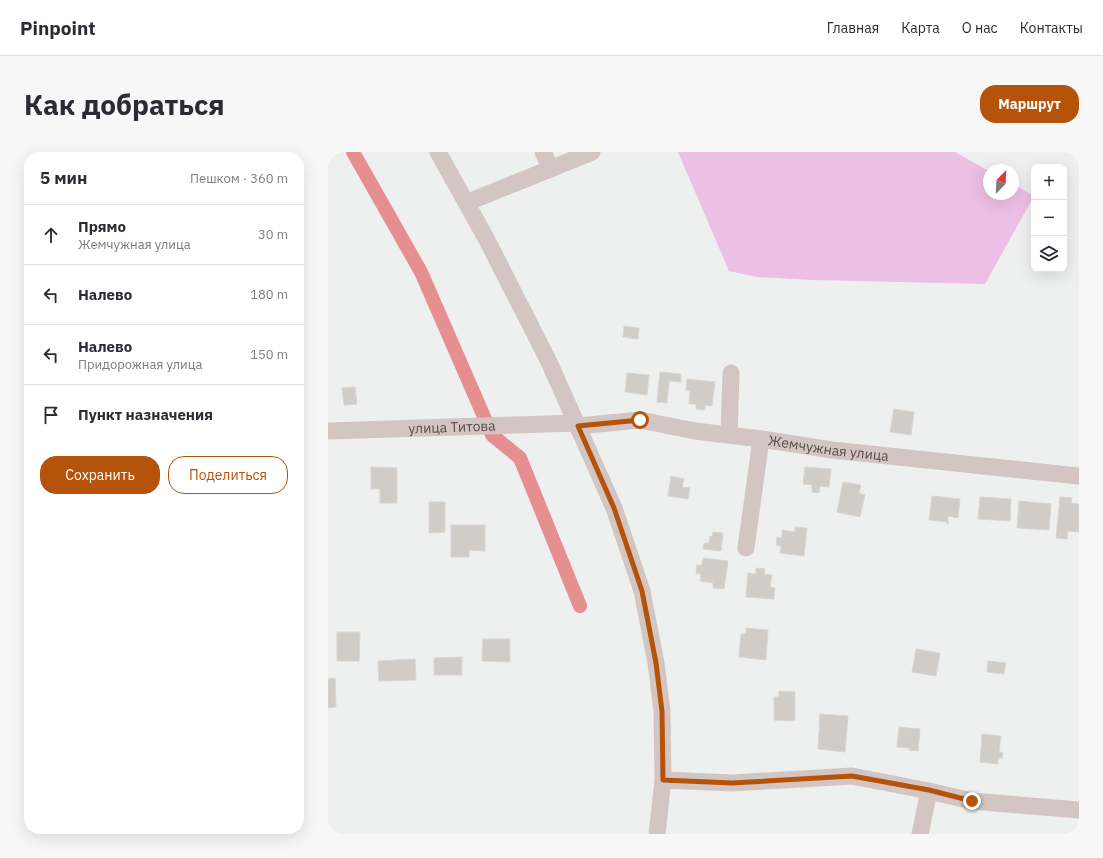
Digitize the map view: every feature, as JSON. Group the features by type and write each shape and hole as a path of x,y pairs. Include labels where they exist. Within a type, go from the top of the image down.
{"street":[{"path":"438,152 487,240 549,362 614,508 642,591 656,663 662,711 663,780 657,834"},
{"path":"543,152 551,169"},
{"path":"466,202 592,152"},
{"path":"729,435 731,373"},
{"name":"Жемчужная улица","path":"577,425 640,420 695,431 832,450 1079,476"},
{"name":"улица Титова","path":"328,432 577,425"},
{"path":"746,548 761,439"},
{"path":"663,780 732,783 852,776 929,790 972,801 1079,810"},
{"path":"920,834 929,790"}],"shaded area":[{"path":"678,152 955,152 983,168 983,200 1019,200 1019,187 1031,194 1031,201 985,284 813,280 757,277 729,271"}],"building":[{"path":"624,326 639,328 638,339 623,337"},
{"path":"660,372 681,374 681,382 669,381 667,403 657,402"},
{"path":"627,373 649,375 647,395 625,392"},
{"path":"687,379 715,382 712,406 705,405 704,410 696,409 696,404 689,404 690,391 686,390"},
{"path":"355,387 357,404 344,405 342,388"},
{"path":"894,409 914,412 911,435 890,432"},
{"path":"371,467 397,468 397,503 380,503 380,489 371,489"},
{"path":"805,467 831,469 829,487 820,486 819,493 812,492 812,485 803,484"},
{"path":"671,476 684,479 682,487 690,488 688,499 668,496"},
{"path":"843,482 861,485 859,493 865,495 860,517 837,512"},
{"path":"932,496 960,499 958,518 948,516 948,524 947,522 929,520"},
{"path":"980,497 1011,499 1010,521 978,519"},
{"path":"1060,497 1072,498 1071,503 1079,504 1079,532 1068,531 1067,539 1056,538"},
{"path":"1019,501 1051,504 1049,530 1017,528"},
{"path":"429,502 445,502 445,532 429,533"},
{"path":"451,525 485,525 485,551 469,550 469,557 451,557"},
{"path":"795,527 807,528 804,556 780,553 781,546 776,545 777,537 782,538 782,530 795,532"},
{"path":"713,532 723,533 721,551 703,549 704,543 709,543 710,536 712,537"},
{"path":"703,558 728,561 724,589 713,588 713,583 700,581 701,574 696,573 697,565 702,565"},
{"path":"756,568 765,569 764,574 772,575 770,587 775,588 774,599 746,597 748,573 756,574"},
{"path":"746,628 768,630 766,660 739,657 741,634 746,634"},
{"path":"337,632 360,632 359,661 337,661"},
{"path":"483,639 510,639 510,662 482,661"},
{"path":"916,649 940,653 936,676 912,672"},
{"path":"462,657 462,675 434,675 434,658"},
{"path":"415,659 416,680 379,681 378,661"},
{"path":"988,661 1006,663 1004,674 987,672"},
{"path":"335,678 336,707 328,708 328,679"},
{"path":"779,691 795,692 795,721 774,720 774,697 779,697"},
{"path":"820,714 848,716 845,752 818,749"},
{"path":"899,727 920,729 918,751 909,750 909,748 897,747"},
{"path":"982,734 1001,736 999,752 1003,753 1002,758 998,758 998,764 980,762"}],"waterway":[{"path":"353,152 421,272 492,435 520,458 580,606"}],"route":[{"path":"640,420 578,426 614,508 642,591 656,663 662,711 663,780 732,783 852,776 929,790 972,801"}]}
